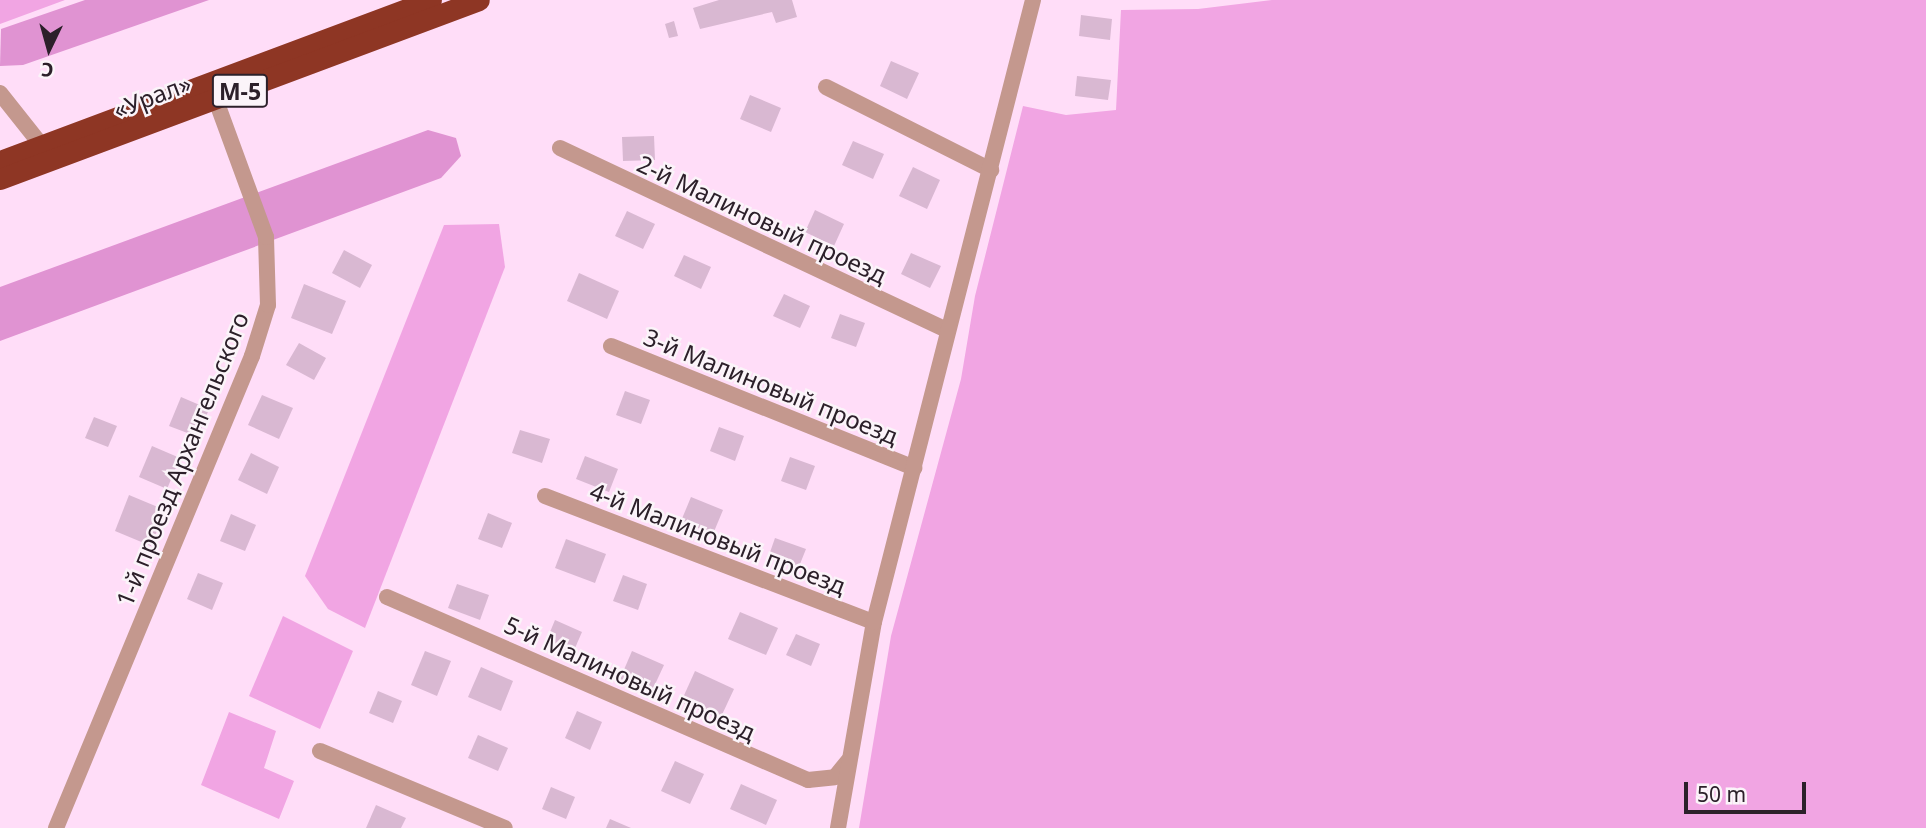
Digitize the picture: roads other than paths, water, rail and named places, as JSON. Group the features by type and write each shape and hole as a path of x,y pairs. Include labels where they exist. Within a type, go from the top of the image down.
{"highway":[{"name":"«Урал»","path":"0,161 431,0"},
{"name":"«Урал»","path":"0,179 479,0"}],"street":[{"path":"838,828 874,622 914,468 945,329 991,170 1033,0"},
{"path":"826,87 991,170"},
{"path":"0,93 42,146"},
{"name":"1-й проезд Архангельского","path":"56,828 252,356 268,305 265,237 216,100"},
{"name":"2-й Малиновый проезд","path":"560,148 945,329"},
{"name":"3-й Малиновый проезд","path":"611,346 914,468"},
{"name":"4-й Малиновый проезд","path":"545,496 874,622"},
{"name":"5-й Малиновый проезд","path":"387,597 808,780 835,777 849,760"},
{"path":"320,751 505,828"}]}
